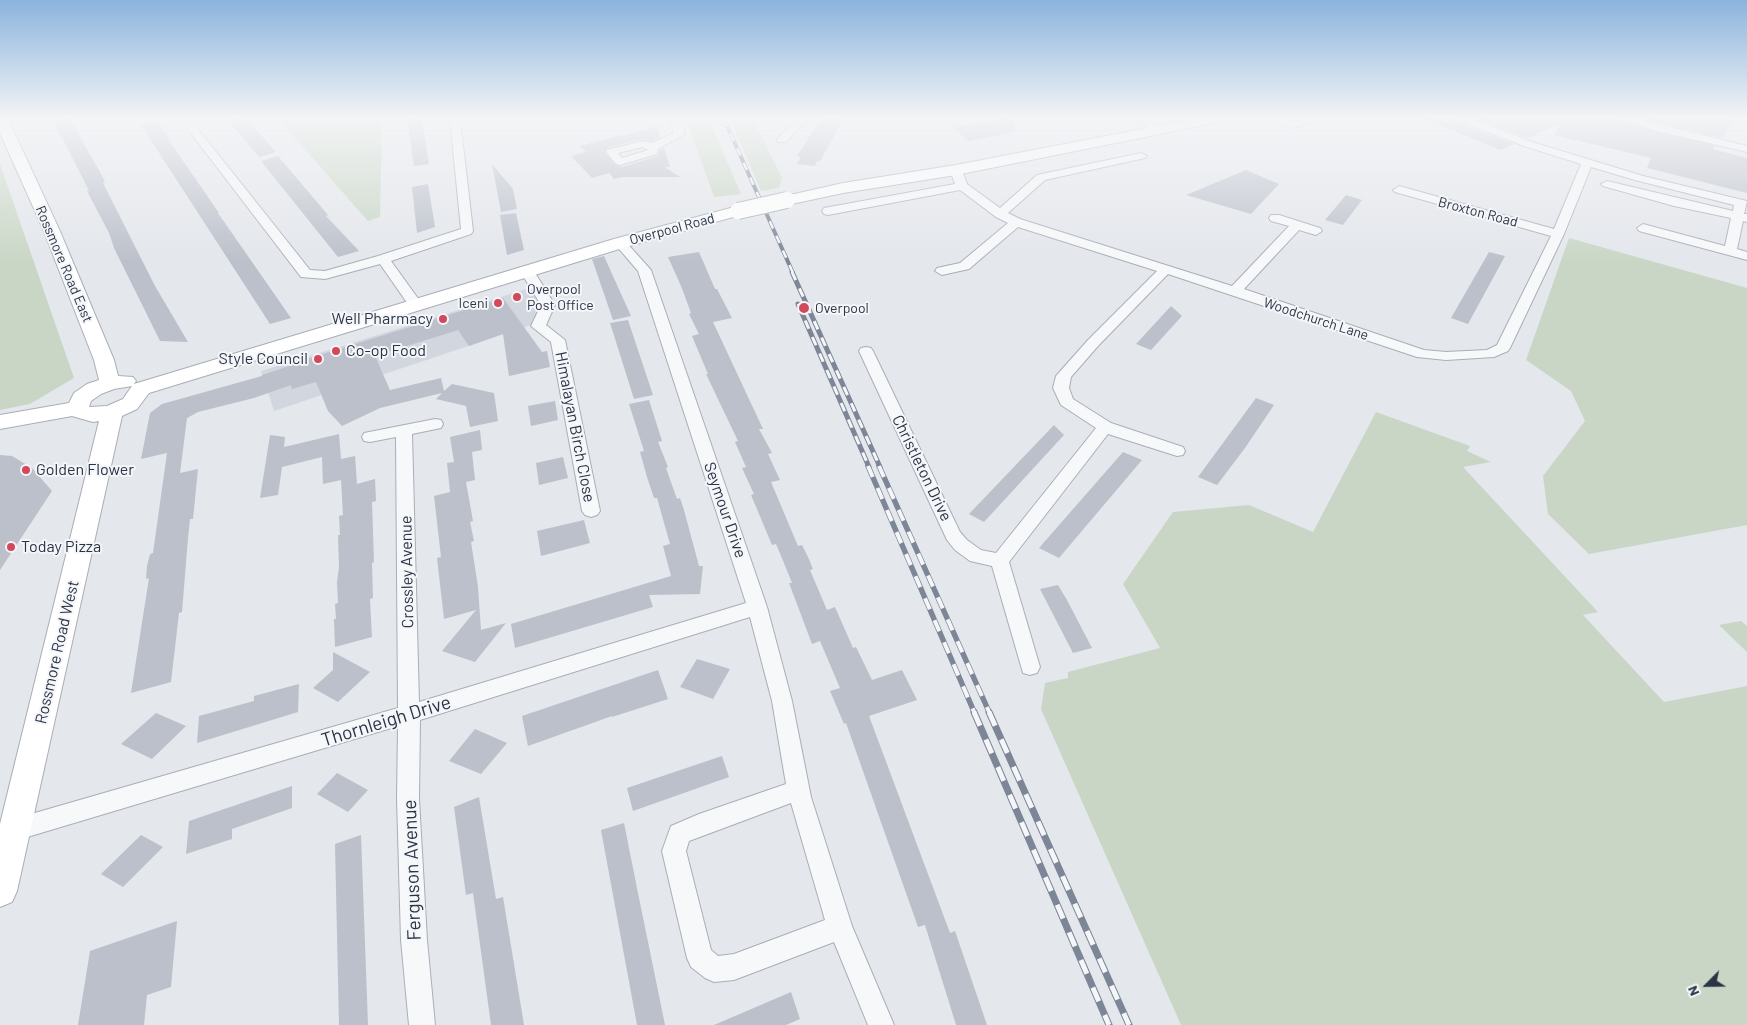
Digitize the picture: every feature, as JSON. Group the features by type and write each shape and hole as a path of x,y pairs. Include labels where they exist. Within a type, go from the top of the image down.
{"main road":[{"name":"Rossmore Road East","path":"23,167 51,229 104,360 110,383"},
{"name":"Overpool Road","path":"140,388 620,243 738,211 843,188 972,167"},
{"path":"110,383 133,383 140,388 139,393 130,404 112,412 93,415 80,412 78,403 87,394 110,383"},
{"path":"0,422 78,408"},
{"name":"Rossmore Road West","path":"0,891 99,477 112,412"}],"street":[{"path":"223,167 306,274 326,275 383,259 467,231 460,167"},
{"path":"1000,214 1042,176 1087,167"},
{"name":"Woodchurch Lane","path":"962,186 1000,214 1016,222 1234,291 1422,354 1446,356 1489,354 1503,348 1558,234 1585,167"},
{"path":"1603,167 1743,211"},
{"path":"828,211 962,186 956,170"},
{"path":"1607,184 1678,203 1743,211"},
{"name":"Broxton Road","path":"1398,191 1558,234"},
{"path":"1730,252 1743,211"},
{"path":"1275,218 1316,231"},
{"path":"942,271 964,266 1016,222"},
{"path":"1234,291 1297,225"},
{"path":"1642,228 1747,256"},
{"name":"Seymour Drive","path":"620,243 644,270 758,607 782,701 799,790 840,927 881,1025"},
{"path":"383,259 415,304"},
{"path":"1165,270 1093,343 1064,376 1061,388 1066,402 1105,427 1177,451"},
{"name":"Himalayan Birch Close","path":"528,271 548,305 538,326 558,340 591,511"},
{"name":"Christleton Drive","path":"866,351 953,535 961,545 976,556 1000,560"},
{"path":"370,438 435,424"},
{"path":"1030,667 1000,560 1105,427"},
{"name":"Crossley Avenue","path":"404,430 409,714"},
{"name":"Thornleigh Drive","path":"14,830 409,714 758,607"},
{"name":"Ferguson Avenue","path":"409,714 408,800 414,940 422,1025"},
{"path":"799,790 699,825 679,834 674,852 700,958 714,969 734,967 840,927"}],"shaded area":[{"path":"530,288 541,309 531,325 274,411 261,371"}],"green space":[{"path":"1,167 74,378 30,404 0,410"},
{"path":"320,167 381,167 380,217 368,221"},
{"path":"703,167 729,167 741,194 714,197"},
{"path":"751,167 777,167 782,178 779,188 761,191"},
{"path":"1569,238 1747,288 1747,525 1589,554 1548,514 1543,476 1585,421 1571,391 1526,360"},
{"path":"1376,412 1470,446 1467,451 1491,462 1463,467 1598,612 1583,615 1664,702 1747,686 1747,1025 1181,1025 1041,709 1045,683 1068,678 1068,672 1160,648 1123,584 1173,512 1249,505 1313,532"},
{"path":"1741,621 1747,626 1747,652 1719,625"}],"building":[{"path":"77,167 97,167 105,182 103,183 155,286 188,342 160,341 87,191 89,191"},
{"path":"168,167 187,167 291,318 270,324"},
{"path":"266,167 287,167 328,215 326,216 359,251 338,257"},
{"path":"493,167 513,189 517,209 501,212"},
{"path":"581,167 670,167 665,167 680,177 622,177 614,179 609,173 592,178"},
{"path":"1747,167 1747,193 1647,168"},
{"path":"1246,170 1279,184 1251,214 1186,195"},
{"path":"428,184 435,227 417,233 412,187"},
{"path":"1346,195 1362,200 1343,225 1325,220"},
{"path":"516,213 524,250 507,255 500,215"},
{"path":"699,252 715,289 717,289 732,318 713,322 763,429 759,429 772,453 768,454 780,480 771,482 798,546 802,545 808,557 813,569 810,570 827,610 835,607 853,648 856,647 872,680 902,670 917,700 869,716 950,933 955,931 987,1025 956,1025 925,925 918,927 846,723 844,724 830,691 840,688 820,641 812,644 789,583 792,583 784,563 776,544 772,545 751,495 754,494 742,468 746,467 735,442 738,441 706,374 708,374 692,336 699,334 689,314 691,313 668,257"},
{"path":"1489,252 1505,256 1468,324 1451,318"},
{"path":"604,256 631,316 613,320 592,259"},
{"path":"503,298 542,352 547,351 550,367 509,376 503,334 469,346 458,330 375,356 390,390 441,378 444,391 452,384 494,393 498,421 470,427 466,406 436,399 442,393 380,408 342,426 328,411 316,382 292,389 291,385 254,398 198,412 187,418 180,473 198,469 193,519 190,519 182,612 179,613 171,682 131,693 149,578 146,579 147,566 150,554 153,553 167,453 141,459 150,413 162,404 262,376 307,359"},
{"path":"1171,306 1182,316 1151,350 1136,344"},
{"path":"628,320 653,395 634,399 610,323"},
{"path":"1256,398 1274,405 1245,448 1217,485 1198,477"},
{"path":"649,400 662,441 658,442 668,467 666,468 677,499 680,498 699,566 703,566 700,594 649,595 653,607 515,648 511,624 671,576 663,546 670,544 657,498 654,498 647,477 640,452 644,451 629,404"},
{"path":"555,401 558,420 531,426 528,406"},
{"path":"1054,425 1064,435 984,522 969,514"},
{"path":"480,430 482,450 472,452 475,480 466,482 473,521 470,522 474,541 471,542 478,587 481,630 506,623 475,662 442,651 476,610 444,619 437,558 441,557 434,496 450,492 447,463 454,462 450,437"},
{"path":"339,434 341,459 355,456 357,484 375,479 376,501 372,502 374,562 372,563 373,598 370,599 372,637 335,647 334,619 336,619 335,604 338,603 339,516 343,515 341,480 323,484 322,457 282,467 278,495 260,498 270,435 285,437 284,447"},
{"path":"1123,452 1142,460 1059,558 1039,548"},
{"path":"0,455 12,456 32,468 52,491 0,570"},
{"path":"563,457 568,478 539,485 536,463"},
{"path":"584,520 590,543 541,556 537,531"},
{"path":"1058,585 1092,648 1073,653 1040,589"},
{"path":"333,652 370,672 338,702 313,688 333,670"},
{"path":"697,659 730,669 713,699 680,687"},
{"path":"658,670 668,699 612,716 528,746 522,716"},
{"path":"299,684 298,712 197,743 199,716 254,701 254,696"},
{"path":"156,713 186,726 152,759 121,744"},
{"path":"475,729 507,743 481,774 449,761"},
{"path":"722,756 729,777 633,811 627,788"},
{"path":"337,773 368,790 348,812 317,794"},
{"path":"292,786 292,808 232,829 232,839 186,854 189,821"},
{"path":"479,797 496,899 503,897 524,1025 491,1025 473,893 466,895 454,807"},
{"path":"624,823 665,1025 637,1025 601,830"},
{"path":"141,835 163,847 123,887 101,874"},
{"path":"361,835 368,1025 339,1025 335,844"},
{"path":"177,921 171,987 147,995 144,1025 78,1025 90,951"},
{"path":"791,992 800,1019 786,1025 714,1025"}],"railway":[{"path":"745,167 793,273"},
{"path":"792,272 880,467"},
{"path":"798,304 869,467"},
{"path":"868,466 975,714"},
{"path":"879,466 990,714"},
{"path":"974,712 1109,1025"},
{"path":"989,712 1129,1025"}],"place":[{"name":"Overpool Post Office","path":"517,297"},
{"name":"Iceni","path":"498,303"},
{"name":"Overpool","path":"804,308"},
{"name":"Well Pharmacy","path":"443,319"},
{"name":"Co-op Food","path":"336,351"},
{"name":"Style Council","path":"318,359"},
{"name":"Golden Flower","path":"26,470"},
{"name":"Today Pizza","path":"11,547"}]}
